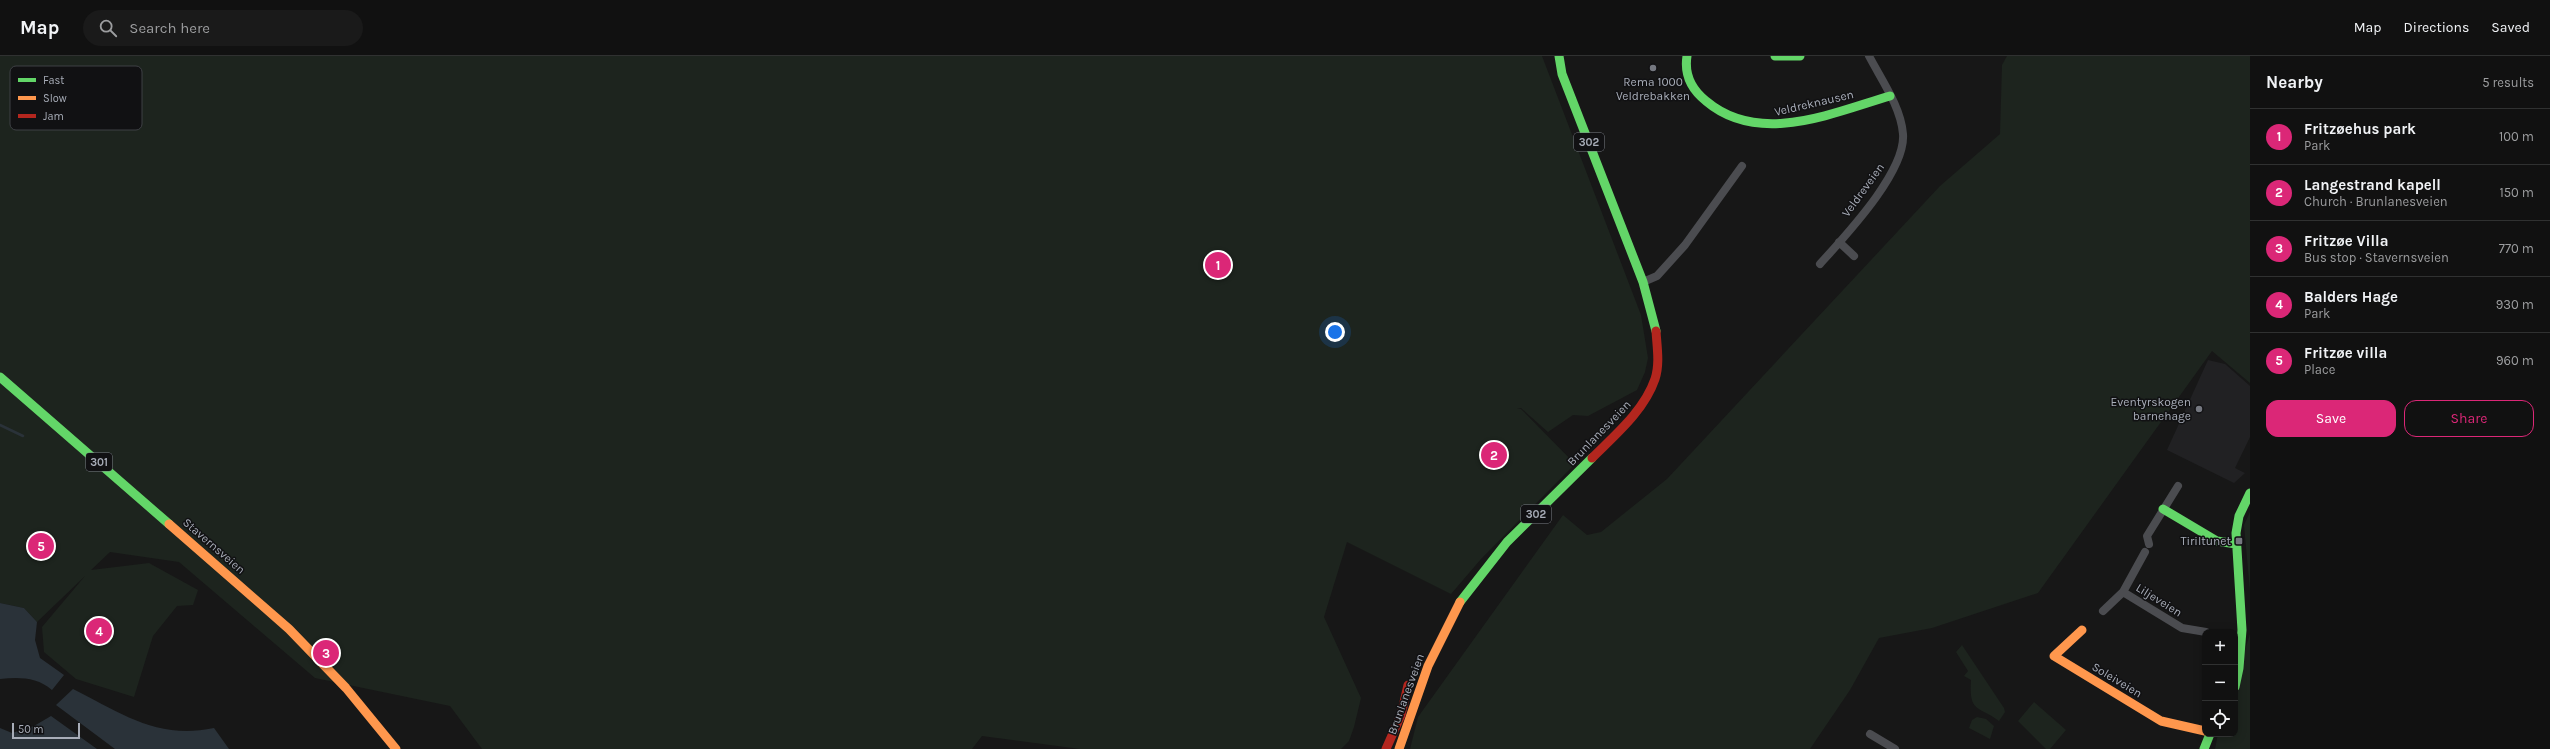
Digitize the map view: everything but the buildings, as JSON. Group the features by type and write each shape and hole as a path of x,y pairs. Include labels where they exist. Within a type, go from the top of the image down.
{"main road":[{"name":"Brunlanesveien","path":"1399,749 1413,703 1430,659 1470,588 1500,551 1625,426 1646,400 1655,379 1658,346 1652,314 1643,282 1562,74 1552,56"},
{"name":"Brunlanesveien","path":"1559,56 1562,74"},
{"name":"Veldreknausen","path":"1687,56 1684,67 1688,80 1698,95 1710,106 1723,113 1771,126 1814,117 1890,96"},
{"path":"1775,56 1800,56"},
{"name":"Stavernsveien","path":"0,377 289,629 346,688 396,749"},
{"path":"2238,678 2241,668 2245,638 2236,544 2239,516 2250,493"},
{"path":"2164,509 2217,541 2236,544"},
{"name":"Soleiveien","path":"2082,630 2054,656 2161,720 2202,731"},
{"path":"1386,749 1401,715 1408,685"},
{"path":"2204,749 2209,737"}],"street":[{"name":"Veldreveien","path":"1820,264 1840,242 1891,176 1898,162 1903,133 1899,115 1869,56"},
{"path":"1643,282 1657,276 1685,245 1742,166"},
{"path":"1840,242 1854,256"},
{"path":"2149,544 2147,536 2178,486"},
{"name":"Liljeveien","path":"2103,611 2123,592 2145,552"},
{"name":"Liljeveien","path":"2123,592 2182,628 2202,631"},
{"path":"2238,637 2245,638"},
{"path":"1870,734 1896,749"}],"shaded area":[{"path":"0,56 1542,56 1641,315 1648,358 1645,372 1637,390 1588,416 1573,415 1548,432 1521,408 1517,409 1521,409 1575,464 1481,559 1451,594 1347,542 1324,617 1361,698 1349,741 1341,749 1080,749 982,736 972,749 482,749 450,706 315,678 179,562 110,552 91,570 149,563 198,590 193,605 177,606 153,636 134,697 76,679 44,652 42,627 85,576 37,622 24,608 0,603"},
{"path":"2007,56 2250,56 2250,383 2212,351 2038,593 1932,628 1879,638 1850,690 1810,749 1410,749 1418,717 1563,515 1587,535 1601,532 1667,479 1940,186 2000,134 2002,65"},
{"path":"2208,360 2225,364 2250,386 2250,437 2235,468 2245,473 2234,483 2167,450"},
{"path":"2250,512 2250,591 2244,525"},
{"path":"0,603 24,608 37,622 35,640 40,658 64,675 52,690 34,680 14,678 0,679"},
{"path":"2250,634 2250,749 2215,749 2217,737 2238,737 2238,672"},
{"path":"1962,645 2004,708 2005,712 1999,721 1980,710 1973,703 1971,698 1971,680 1964,676 1968,671 1956,652"},
{"path":"73,689 124,715 157,727 194,731 214,728 229,749 115,749 56,705"},
{"path":"2034,702 2066,730 2050,749 2046,749 2018,721"},
{"path":"51,716 97,749 0,749 0,728 12,733 34,726"},
{"path":"1977,717 1986,719 1994,726 1990,739 1969,728 1972,720"}],"waterway":[{"path":"0,425 23,436"}],"traffic: fast":[{"path":"1559,56 1562,74 1643,282 1656,331"},
{"path":"1687,56 1686,63 1688,75 1696,92 1706,101 1727,114 1749,122 1772,124 1796,122 1820,117 1890,96"},
{"path":"1775,56 1800,56"},
{"path":"0,377 169,524"},
{"path":"1460,602 1507,542 1592,458"},
{"path":"2238,673 2242,630 2236,533 2239,516 2250,493"},
{"path":"2163,509 2217,541 2236,544"},
{"path":"2204,749 2209,737"}],"traffic: slow":[{"path":"169,524 289,629 346,688 396,749"},
{"path":"1399,749 1428,666 1460,602"},
{"path":"2082,630 2054,656 2161,721 2202,730"}],"traffic: jam":[{"path":"1592,458 1628,422 1644,402 1650,391 1657,373 1658,355 1656,331"},
{"path":"1386,749 1401,715 1408,685"}],"place":[{"name":"Rema 1000 Veldrebakken","path":"1653,68"},
{"name":"Fritzøehus park","path":"1218,265"},
{"name":"Eventyrskogen barnehage","path":"2199,409"},
{"name":"Langestrand kapell","path":"1494,455"},
{"name":"Tiriltunet","path":"2239,541"},
{"name":"Fritzøe villa","path":"41,546"},
{"name":"Balders Hage","path":"99,631"},
{"name":"Fritzøe Villa","path":"326,653"}]}
